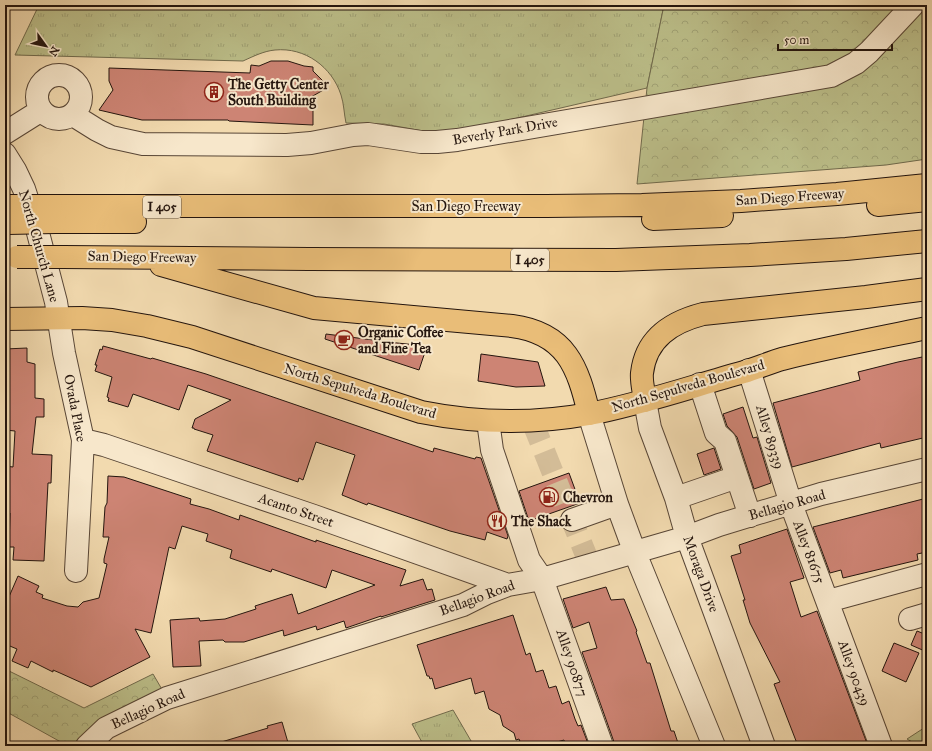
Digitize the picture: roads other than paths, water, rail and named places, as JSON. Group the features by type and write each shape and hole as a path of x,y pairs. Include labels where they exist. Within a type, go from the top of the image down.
{"main road":[{"name":"San Diego Freeway","path":"6,217 53,214 635,205 837,194 927,184"},
{"path":"53,214 623,220 771,214 927,200"},
{"name":"San Diego Freeway","path":"11,257 325,260 616,260 750,255 846,249 927,241"},
{"path":"133,257 314,308 512,326 536,331 556,344 572,362 583,387 589,414"},
{"path":"645,401 642,373 648,351 657,339 670,327 685,318 702,314 866,297 927,289"},
{"name":"North Sepulveda Boulevard","path":"5,319 82,318 112,320 147,326 192,337 421,412 488,421 532,421 589,414 645,401 780,360 820,350 927,328"}],"street":[{"name":"Beverly Park Drive","path":"73,115 111,137 143,144 310,144 352,135 368,134 422,142 457,140 831,76 856,63 869,52 913,5"},
{"path":"60,75 68,77 76,83 80,89 81,103 73,115 59,120 46,116 40,111 36,96 39,86 52,76 60,75"},
{"path":"5,132 40,111"},
{"name":"North Church Lane","path":"5,154 24,189 39,237 59,318"},
{"name":"Ovada Place","path":"59,318 64,353 83,440 76,571"},
{"name":"Alley 89339","path":"749,370 791,504"},
{"path":"700,384 716,433 725,440 750,516"},
{"name":"Moraga Drive","path":"645,401 650,428 676,498 687,537 764,746"},
{"path":"589,414 617,504 635,553 714,746"},
{"name":"Alley 90877","path":"488,421 492,450 529,560 542,579 602,746"},
{"name":"Acanto Street","path":"83,440 104,445 314,516 508,585"},
{"name":"Bellagio Road","path":"87,746 106,728 166,698 463,605 487,593 508,585 542,579 635,553 687,537 719,525 821,494 927,469"},
{"path":"676,498 737,477"},
{"path":"572,520 617,504"},
{"name":"Alley 81675","path":"791,504 828,601"},
{"path":"828,601 927,574"},
{"name":"Alley 90439","path":"828,601 881,746"}],"tunnel":[{"path":"532,421 590,565"}],"place":[{"name":"The Getty Center South Building","path":"214,92"},
{"name":"Organic Coffee and Fine Tea","path":"344,340"},
{"name":"Chevron","path":"549,497"},
{"name":"The Shack","path":"497,521"}]}
